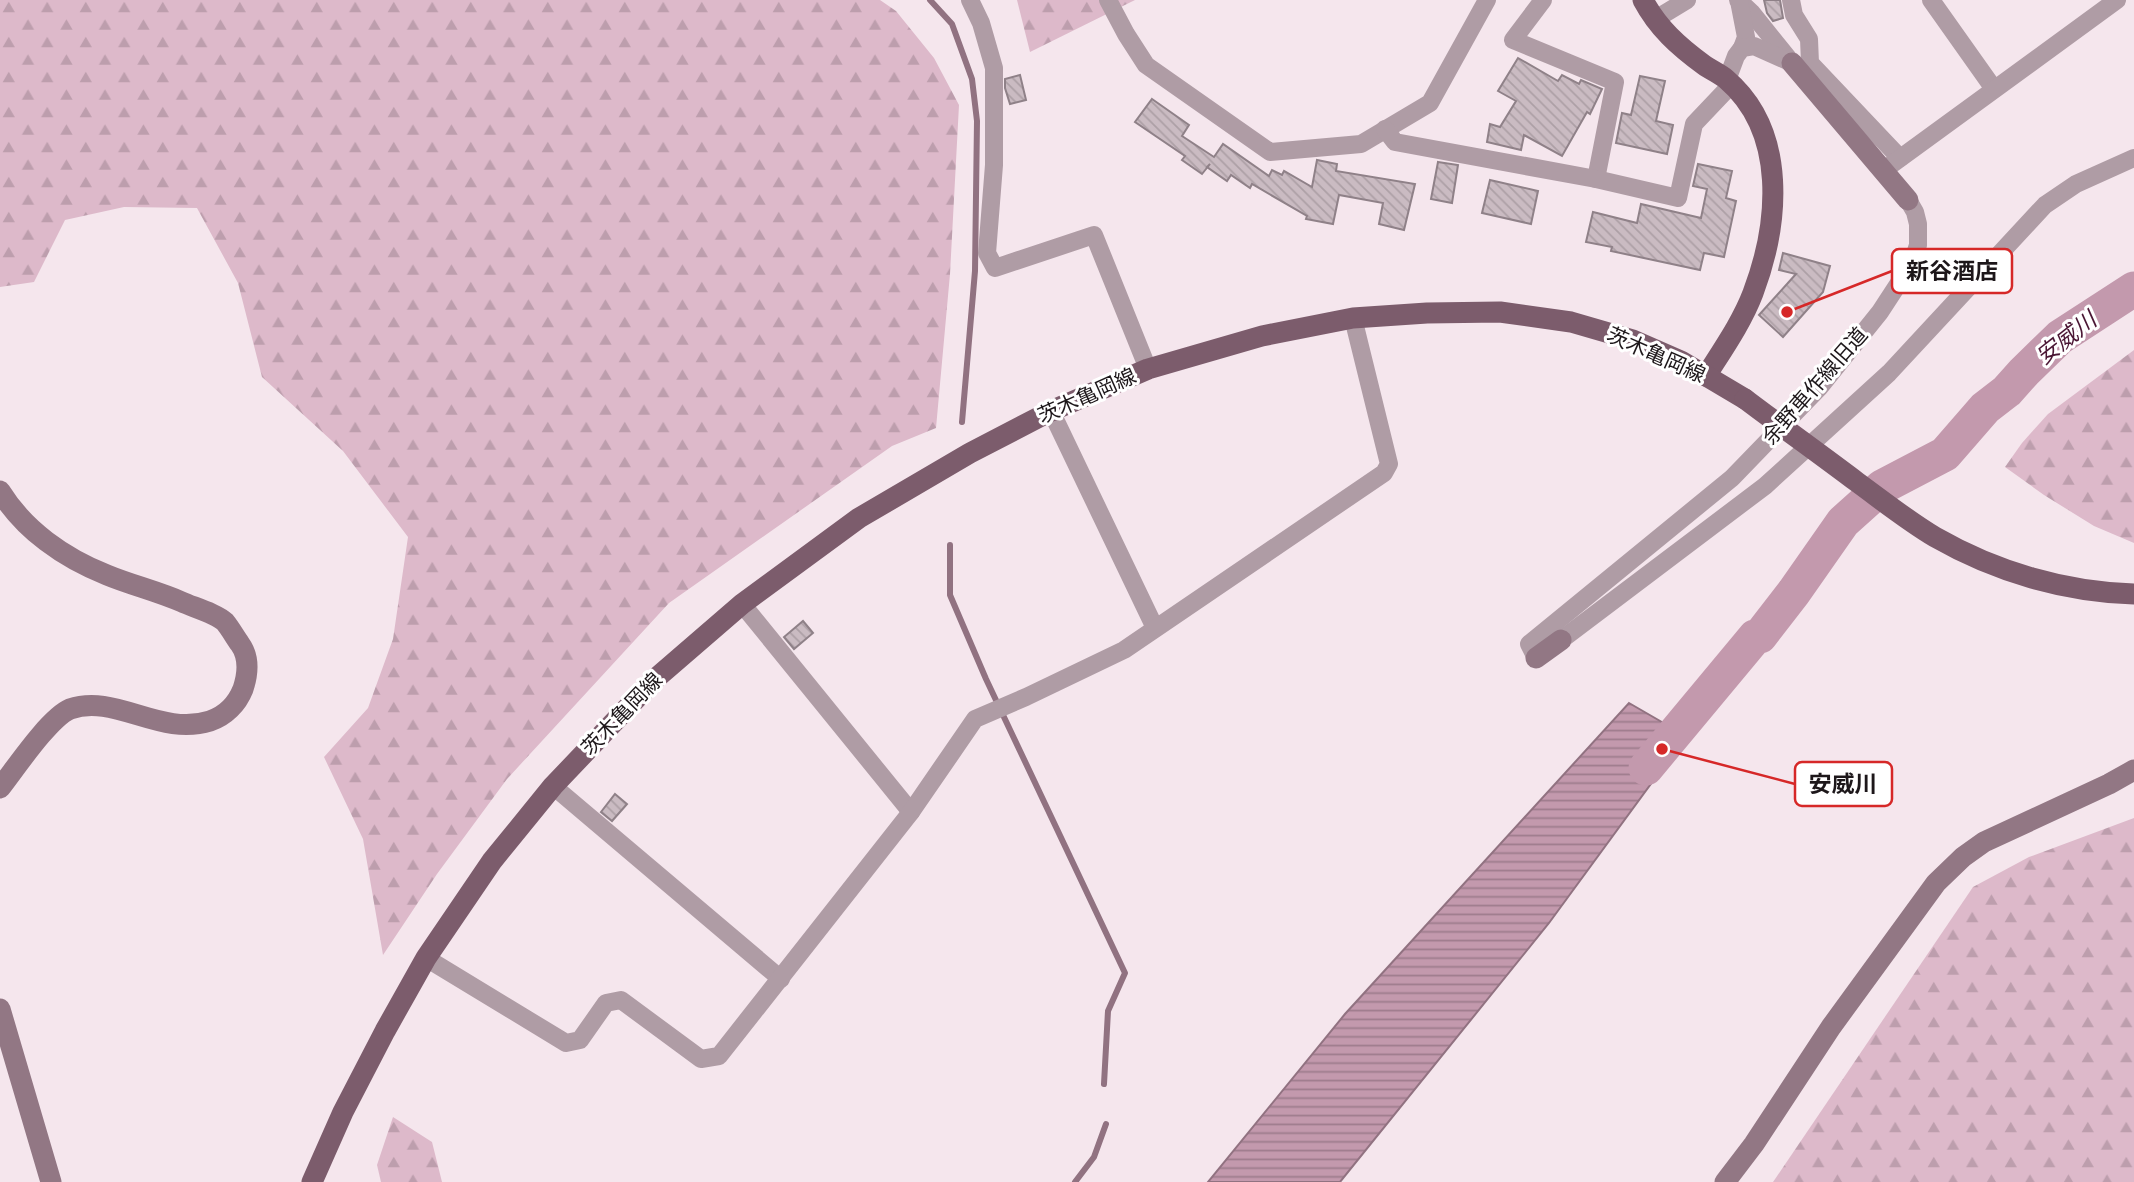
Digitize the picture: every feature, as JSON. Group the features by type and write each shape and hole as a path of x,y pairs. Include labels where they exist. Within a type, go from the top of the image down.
{"main road":[{"path":"1643,0 1662,31 1729,82 1749,105 1762,127 1773,171 1766,254 1753,294 1738,325 1706,376"},
{"name":"茨木亀岡線","path":"312,1182 343,1112 385,1031 426,958 492,861 553,786 654,680 742,604 859,518 936,472 1051,411 1148,369 1262,336 1353,318 1500,312 1571,321 1633,340 1681,361 1745,399 1912,523 1961,551 2040,580 2095,591 2134,594"}],"street":[{"path":"970,0 981,23 994,68 995,154 987,253 995,268 1094,235 1148,369"},
{"path":"1108,0 1146,65 1270,152 1361,144 1430,103 1487,0"},
{"path":"1385,129 1395,142 1596,179 1615,82 1513,40 1543,0"},
{"path":"1654,20 1687,0"},
{"name":"余野車作線旧道","path":"1596,179 1678,198 1695,124 1729,82 1736,56 1746,37 1738,0"},
{"name":"余野車作線旧道","path":"1536,658 1529,643 1732,478 1819,388 1880,312 1912,263 1918,244 1915,212 1892,164 1792,63 1738,0"},
{"path":"1791,0 1794,15 1809,39 1810,63 1892,164 2118,0"},
{"path":"1931,0 1994,89"},
{"name":"余野車作線旧道","path":"1742,48 1754,46 1792,63"},
{"path":"1536,658 1775,477 1889,373 2045,205 2076,184 2134,158"},
{"path":"426,958 566,1043 580,1040 606,1003 621,1000 701,1059 719,1056 911,812 975,719 1124,650 1384,473 1389,464 1353,318"},
{"path":"1051,411 1155,628"},
{"path":"0,491 16,513 37,534 72,559 105,575 178,600 223,620 243,648 249,672 240,698 222,717 197,725 169,724 107,706 85,706 68,710 48,726 0,788"},
{"path":"742,604 911,812"},
{"path":"1725,1182 1927,893 1963,857 1984,842 2109,785 2134,770"},
{"path":"553,786 780,979"},
{"path":"1,1018 51,1182"}],"green space":[{"path":"0,0 880,0 896,11 934,58 959,105 950,274 936,428 892,446 669,603 507,779 437,874 383,955 363,839 324,757 368,708 393,639 408,537 343,451 262,377 238,283 197,208 124,207 65,220 34,282 0,287"},
{"path":"1017,0 1135,0 1030,52"},
{"path":"2134,350 2134,543 2094,526 2005,467 2048,414"},
{"path":"2134,818 2134,1182 1773,1182 1973,887 2029,857"},
{"path":"393,1117 432,1142 442,1182 381,1182 377,1165"}],"shaded area":[{"path":"1629,703 1686,736 1549,923 1340,1182 1208,1182 1345,1014"}],"building":[{"path":"1764,0 1780,0 1783,18 1773,21 1767,13"},
{"path":"1518,58 1558,81 1562,75 1579,84 1581,80 1602,89 1590,114 1587,112 1562,156 1524,135 1521,150 1487,142 1490,124 1500,127 1516,101 1498,91"},
{"path":"1020,75 1026,100 1010,104 1005,79"},
{"path":"1640,76 1665,81 1656,121 1673,125 1667,154 1616,143 1622,113 1631,115"},
{"path":"1152,99 1189,125 1182,136 1214,157 1223,144 1269,176 1272,170 1282,175 1284,171 1312,187 1317,160 1337,164 1336,171 1415,184 1404,230 1379,224 1383,203 1339,195 1333,224 1306,219 1307,216 1252,184 1250,188 1231,175 1227,181 1207,167 1202,174 1182,160 1185,156 1135,122"},
{"path":"1438,162 1458,165 1452,203 1431,199"},
{"path":"1698,164 1732,171 1726,198 1736,201 1724,257 1704,253 1700,270 1611,251 1612,247 1586,242 1593,212 1637,223 1641,204 1701,218 1707,189 1693,186"},
{"path":"1490,180 1538,191 1531,224 1482,213"},
{"path":"1783,253 1830,266 1823,292 1783,337 1759,315 1796,274 1779,270"},
{"path":"803,621 813,633 794,649 784,637"},
{"path":"615,794 627,804 612,821 601,812"}],"waterway":[{"path":"930,0 952,24 972,79 977,121 975,271 962,422"},
{"name":"安威川","path":"1646,768 1755,637 1760,636 1843,522 1882,487 1945,454 1985,408 2007,391 2060,337 2134,289"},
{"path":"950,545 950,595 986,679 1125,973 1108,1011 1104,1084"},
{"path":"1075,1182 1094,1157 1106,1124"}],"place":[{"name":"新谷酒店","path":"1787,312"},
{"name":"安威川","path":"1662,749"}]}
